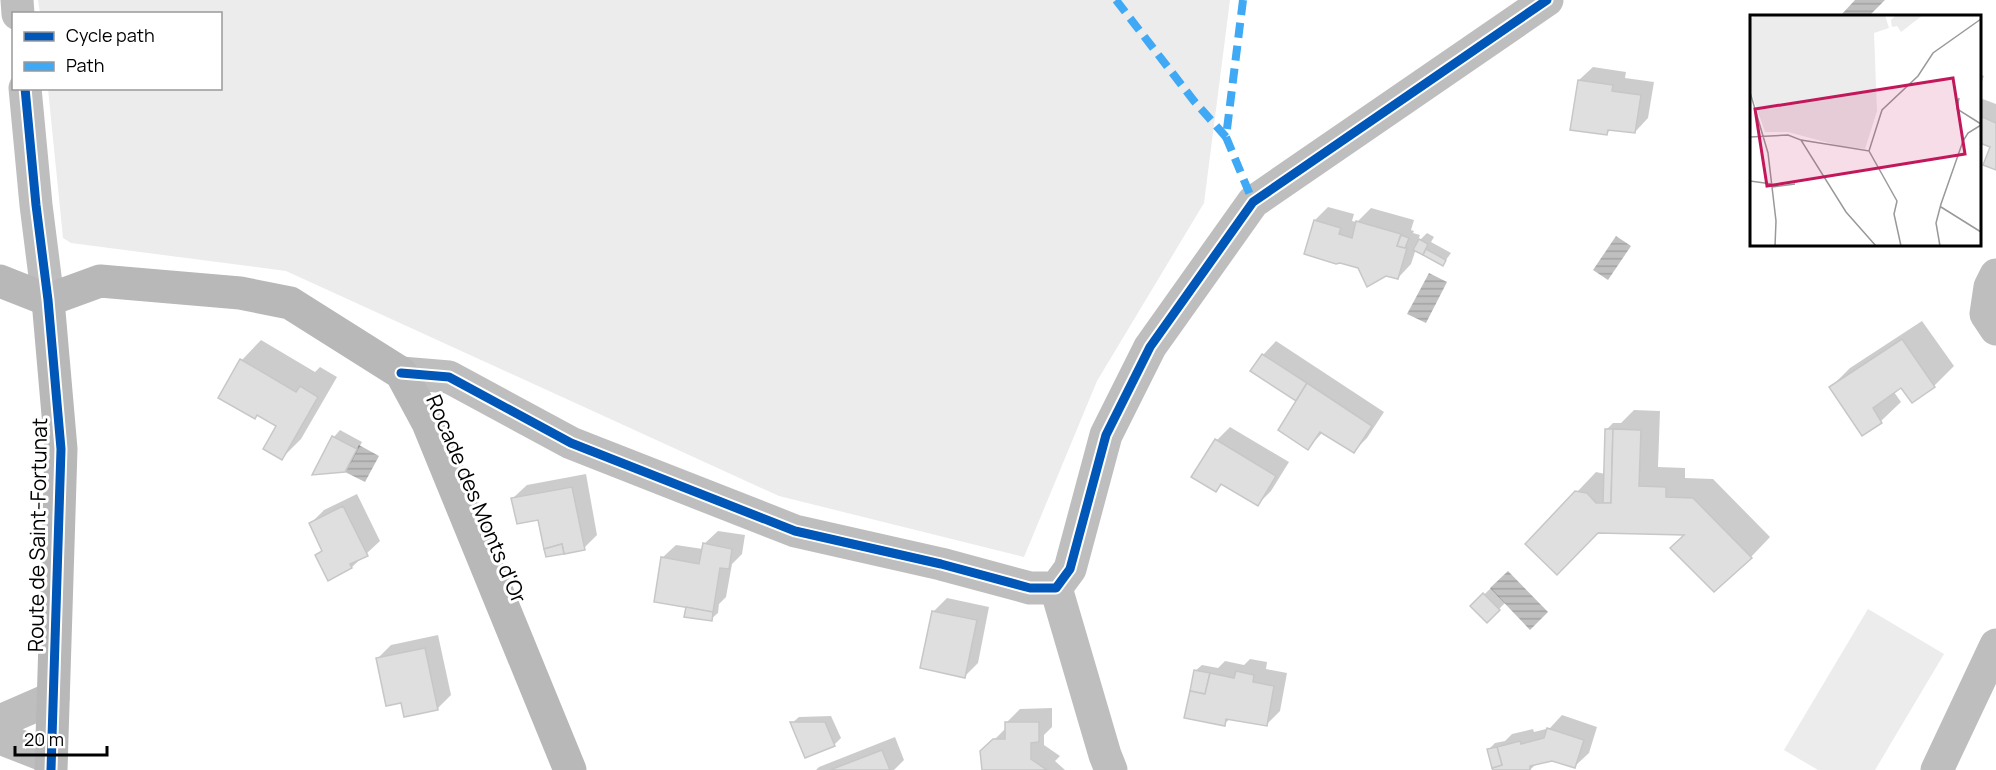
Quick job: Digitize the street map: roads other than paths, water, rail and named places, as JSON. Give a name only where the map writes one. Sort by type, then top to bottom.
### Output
[{"type":"street","points":[[1056,588],[1070,569],[1106,435],[1150,347],[1253,202],[1547,0]]},
{"type":"street","points":[[0,281],[48,300],[25,90]]},
{"type":"street","points":[[1996,275],[1990,287],[1986,314],[1996,329]]},
{"type":"street","name":"Rocade des Monts d'Or","points":[[48,300],[100,281],[240,293],[290,303],[401,373],[428,423],[570,770]]},
{"type":"street","name":"Route de Saint-Fortunat","points":[[48,300],[61,449],[51,764]]},
{"type":"street","points":[[401,373],[449,377],[571,443],[795,531],[941,564],[1030,588],[1056,588]]},
{"type":"street","points":[[1056,588],[1111,770]]},
{"type":"street","points":[[1936,770],[1996,645]]},
{"type":"street","points":[[0,721],[53,698]]},
{"type":"street","points":[[0,738],[51,764]]}]
